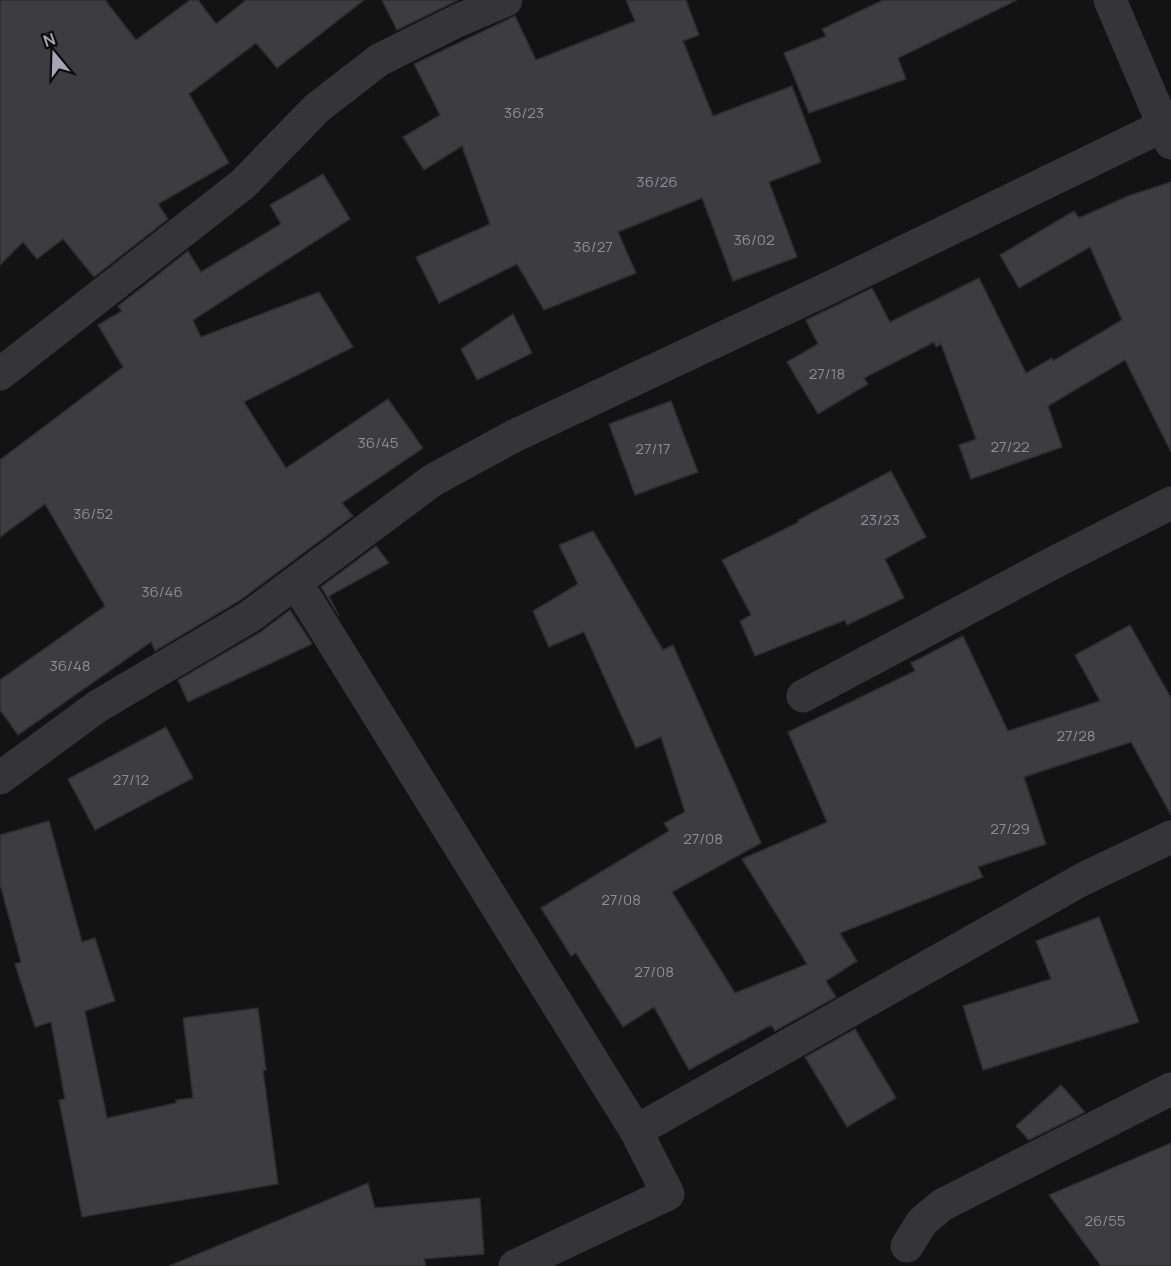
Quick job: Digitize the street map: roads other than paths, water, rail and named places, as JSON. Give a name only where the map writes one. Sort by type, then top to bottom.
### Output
[{"type":"street","points":[[0,374],[243,184],[317,108],[379,60],[457,21],[506,0]]},
{"type":"street","points":[[0,778],[98,706],[249,617],[433,480],[514,436],[1169,130],[1110,0]]},
{"type":"street","points":[[803,696],[1171,503]]},
{"type":"street","points":[[294,585],[314,610],[636,1131],[668,1194],[515,1266]]},
{"type":"street","points":[[636,1131],[1083,879],[1171,837]]},
{"type":"street","points":[[907,1246],[922,1222],[942,1205],[1171,1089]]}]
